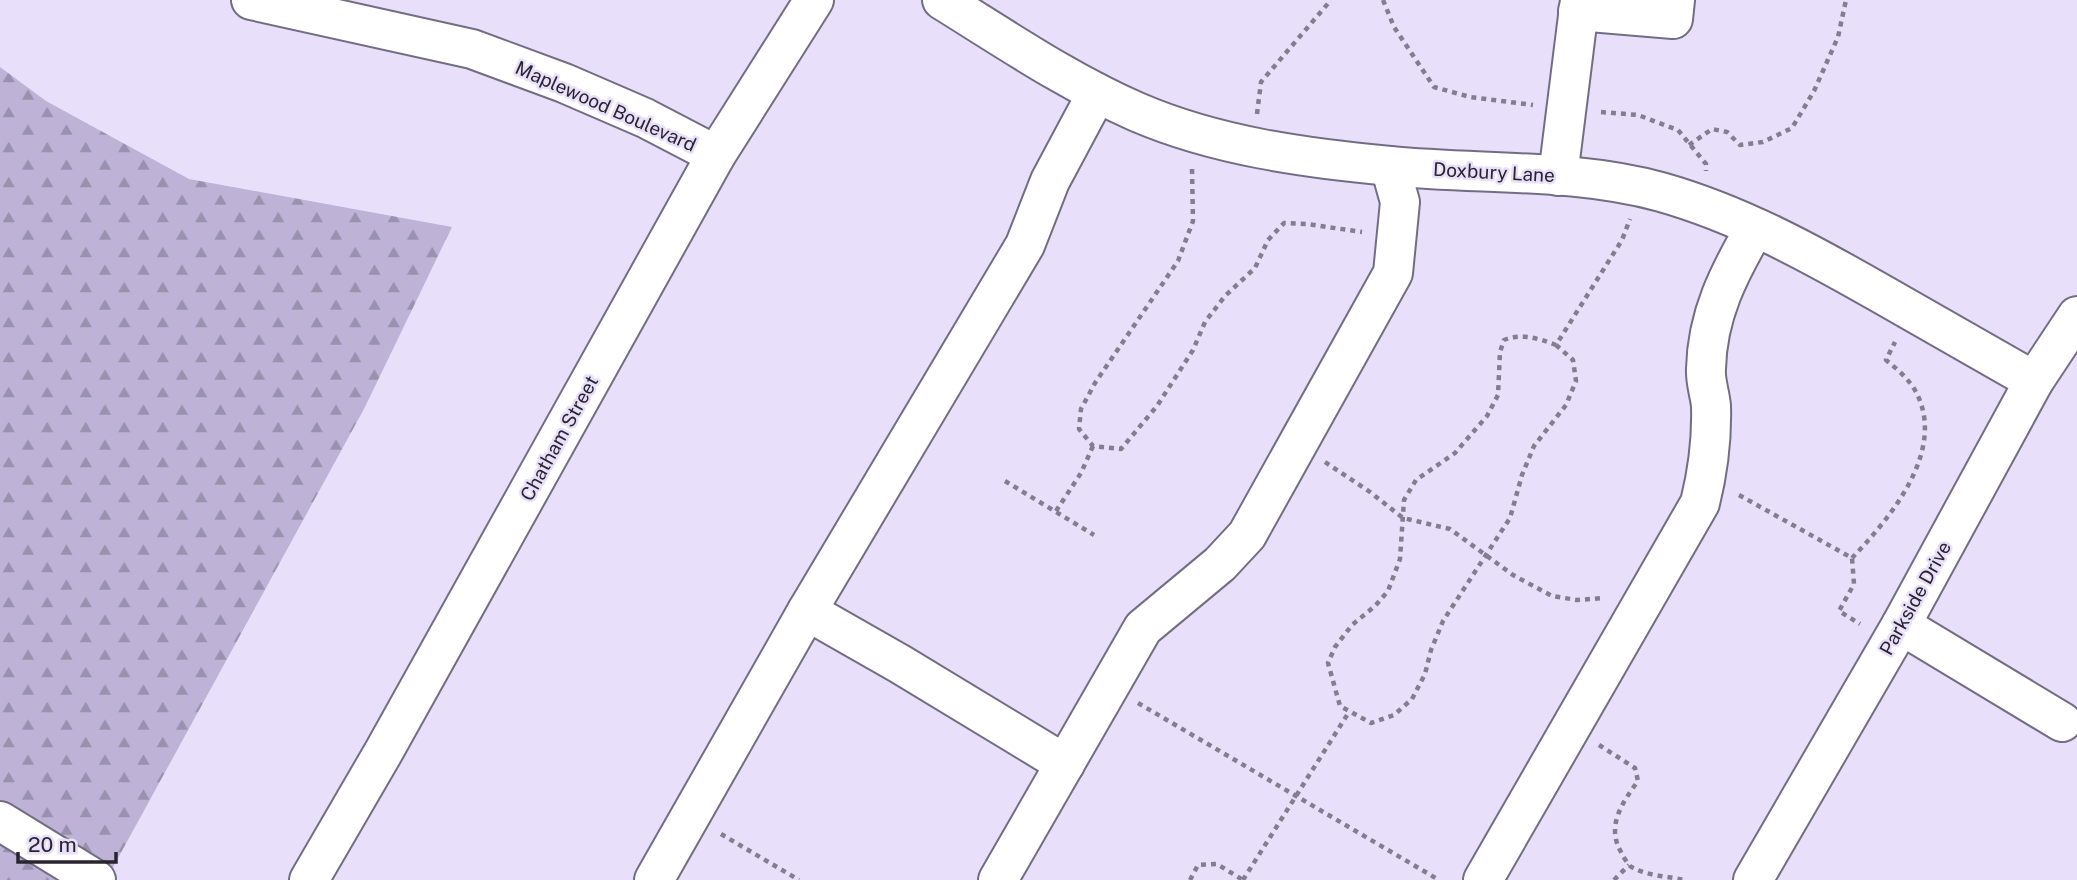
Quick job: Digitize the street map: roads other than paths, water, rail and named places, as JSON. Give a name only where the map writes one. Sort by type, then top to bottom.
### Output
[{"type":"street","name":"Maplewood Boulevard","points":[[251,0],[308,6],[472,49],[564,83],[645,118],[716,155]]},
{"type":"street","name":"Chatham Street","points":[[309,880],[384,751],[716,155],[814,0]]},
{"type":"street","name":"Doxbury Lane","points":[[942,0],[1097,93],[1138,112],[1222,140],[1295,154],[1390,166],[1598,179],[1638,187],[1717,210],[1806,250],[2035,381]]},
{"type":"street","points":[[1558,176],[1579,5],[1673,19],[1675,0]]},
{"type":"street","points":[[654,880],[807,611],[1025,245],[1050,181],[1097,93]]},
{"type":"street","points":[[998,880],[1143,628],[1220,564],[1247,535],[1393,273],[1400,202],[1390,166]]},
{"type":"street","points":[[1483,880],[1700,503],[1712,431],[1711,401],[1705,371],[1715,306],[1735,262],[1755,228]]},
{"type":"street","name":"Parkside Drive","points":[[1753,880],[1896,634],[2035,381],[2077,316]]},
{"type":"street","points":[[807,611],[1065,764]]},
{"type":"street","points":[[1896,634],[2062,722]]},
{"type":"street","points":[[0,821],[96,880]]}]
